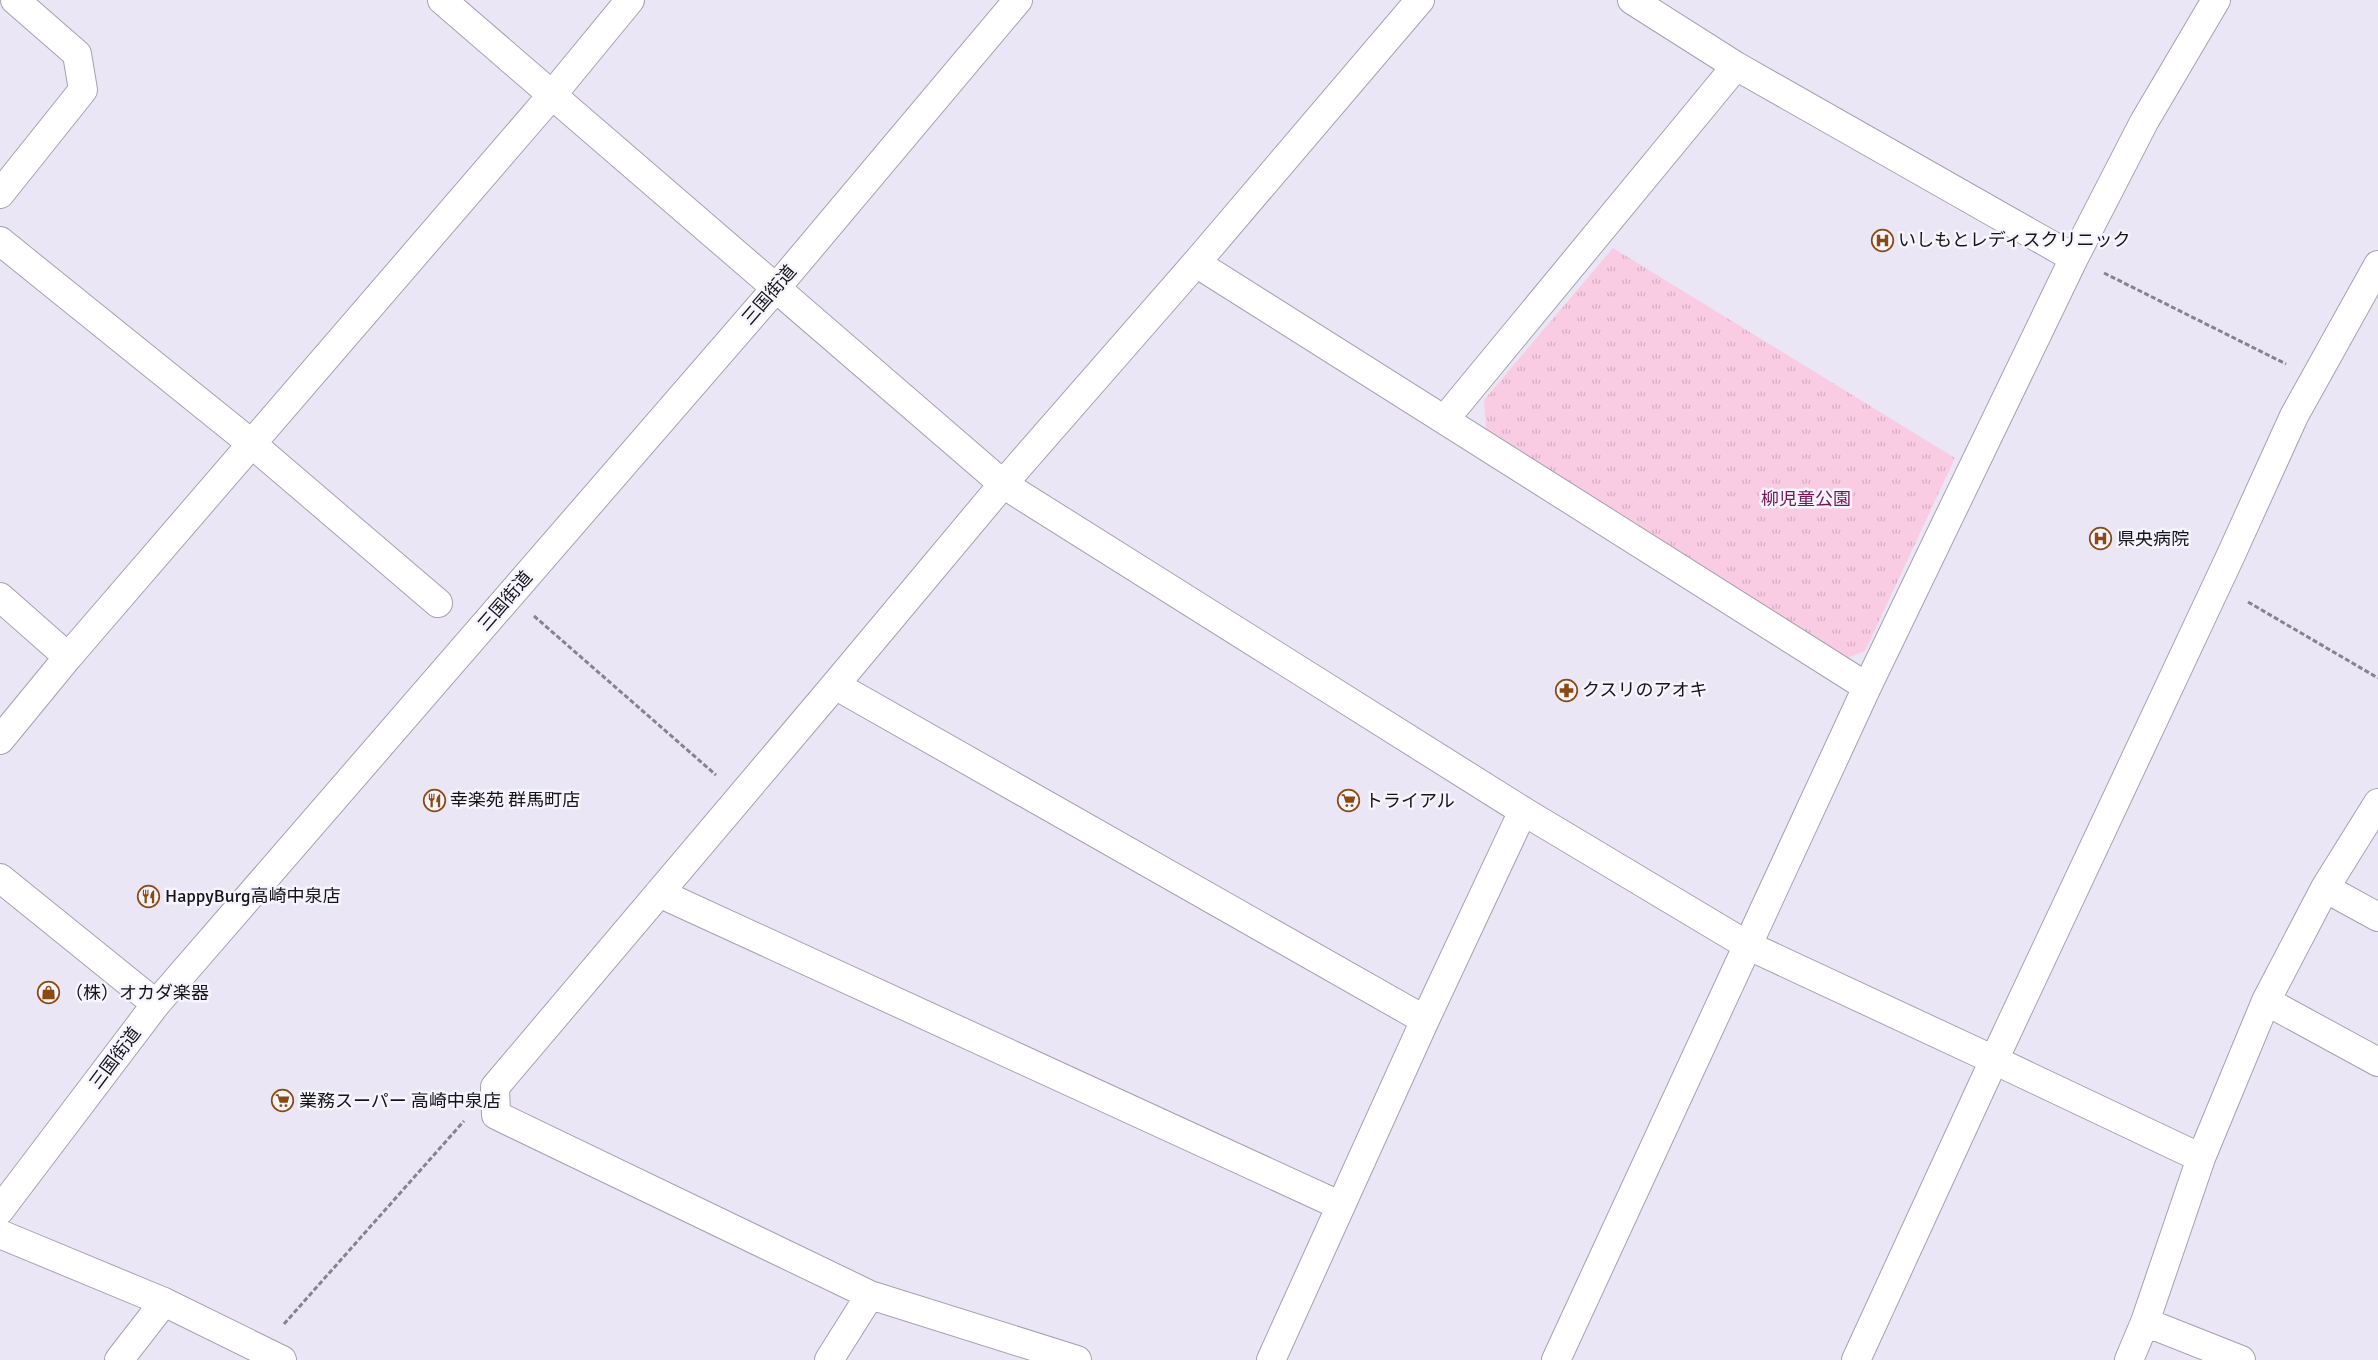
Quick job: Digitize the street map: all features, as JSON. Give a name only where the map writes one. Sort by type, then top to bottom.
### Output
[{"type":"street","points":[[0,194],[83,90],[77,54],[14,0]]},
{"type":"street","points":[[442,0],[1003,484],[1523,811],[1748,945],[2201,1158]]},
{"type":"street","points":[[0,740],[68,657],[552,95],[630,0]]},
{"type":"street","name":"三国街道","points":[[0,1210],[156,1004],[776,288],[1018,0]]},
{"type":"street","points":[[1077,1360],[870,1295],[496,1115],[494,1087],[660,893],[1003,484],[1196,263],[1420,0]]},
{"type":"street","points":[[1632,0],[1736,66],[2074,258]]},
{"type":"street","points":[[1556,1360],[1867,687],[2074,258],[2144,122],[2216,0]]},
{"type":"street","points":[[1445,419],[1736,66]]},
{"type":"street","points":[[0,241],[252,444],[438,603]]},
{"type":"street","points":[[1196,263],[1867,687]]},
{"type":"street","points":[[1856,1360],[2294,416],[2378,266]]},
{"type":"street","points":[[0,597],[68,657]]},
{"type":"street","points":[[835,685],[1426,1020]]},
{"type":"street","points":[[2129,1360],[2145,1322],[2201,1158],[2266,1001],[2326,888],[2378,803]]},
{"type":"street","points":[[1271,1360],[1523,811]]},
{"type":"street","points":[[0,878],[156,1004]]},
{"type":"street","points":[[2326,888],[2378,917]]},
{"type":"street","points":[[660,893],[1341,1206]]},
{"type":"street","points":[[2266,1001],[2378,1062]]},
{"type":"street","points":[[0,1234],[164,1302],[271,1355]]},
{"type":"street","points":[[829,1360],[870,1295]]},
{"type":"street","points":[[119,1360],[164,1302]]},
{"type":"street","points":[[2145,1322],[2242,1360]]},
{"type":"path","points":[[2074,258],[2315,378]]},
{"type":"path","points":[[510,595],[741,797]]},
{"type":"path","points":[[2248,602],[2378,678]]},
{"type":"path","points":[[271,1355],[494,1087]]},
{"type":"green space","name":"柳児童公園","points":[[1613,248],[1955,458],[1865,651],[1845,659],[1486,429],[1484,400]]},
{"type":"place","name":"いしもとレディスクリニック","points":[[1882,240]]},
{"type":"place","name":"県央病院","points":[[2101,539]]},
{"type":"place","name":"クスリのアオキ","points":[[1566,690]]},
{"type":"place","name":"幸楽苑 群馬町店","points":[[434,800]]},
{"type":"place","name":"トライアル","points":[[1349,801]]},
{"type":"place","name":"HappyBurg高崎中泉店","points":[[149,896]]},
{"type":"place","name":"（株）オカダ楽器","points":[[49,993]]},
{"type":"place","name":"業務スーパー 高崎中泉店","points":[[283,1101]]}]
